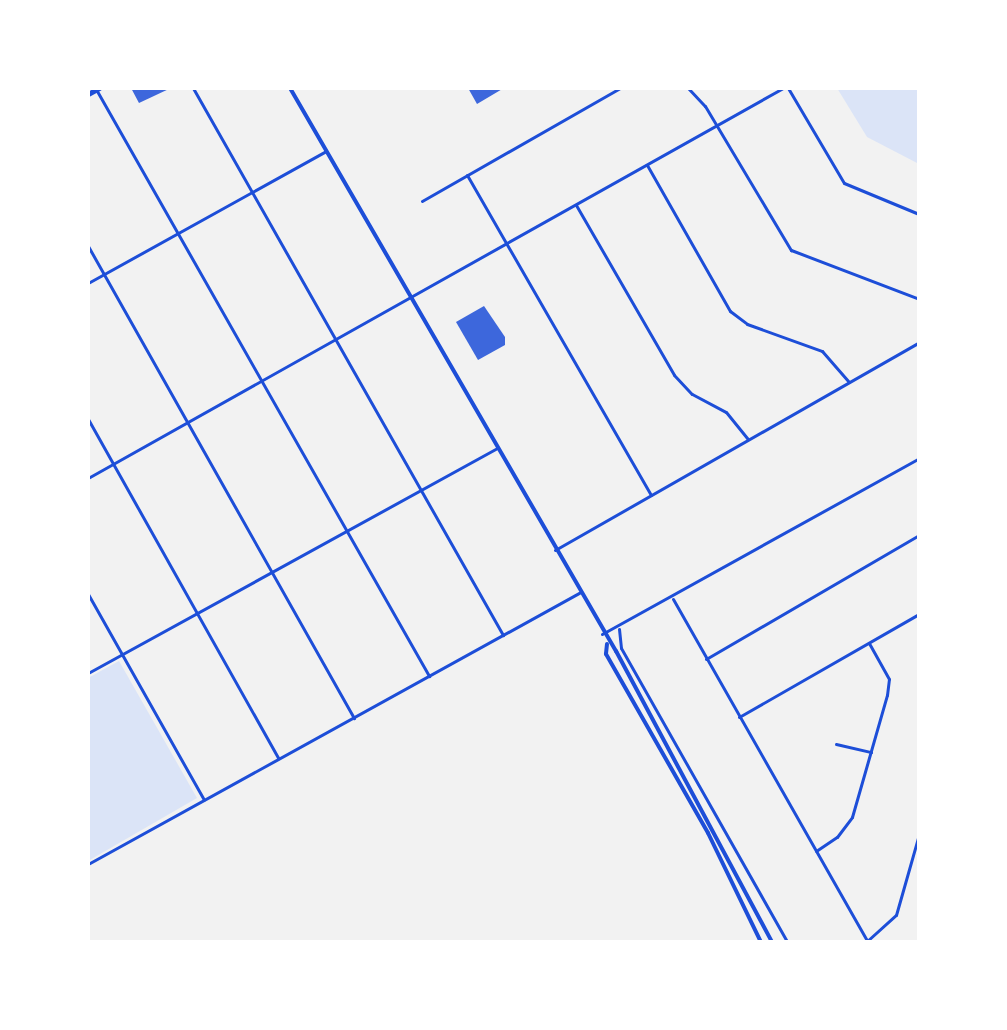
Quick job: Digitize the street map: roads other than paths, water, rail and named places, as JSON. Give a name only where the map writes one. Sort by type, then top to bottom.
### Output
[{"type":"main road","points":[[290,88],[730,856],[772,942]]},
{"type":"main road","points":[[88,94],[97,89]]},
{"type":"main road","points":[[607,644],[606,654],[708,833],[761,942]]},
{"type":"street","points":[[193,88],[503,635]]},
{"type":"street","points":[[422,201],[620,88]]},
{"type":"street","points":[[688,88],[717,125],[791,250],[919,299]]},
{"type":"street","points":[[88,478],[783,88]]},
{"type":"street","points":[[788,88],[844,183],[919,214]]},
{"type":"street","points":[[97,89],[429,676]]},
{"type":"street","points":[[88,283],[326,151]]},
{"type":"street","points":[[647,165],[730,311],[747,324],[822,351],[849,382]]},
{"type":"street","points":[[467,175],[651,495]]},
{"type":"street","points":[[576,205],[674,375],[692,394],[726,412],[748,439]]},
{"type":"street","points":[[88,246],[354,718]]},
{"type":"street","points":[[555,550],[919,342]]},
{"type":"street","points":[[88,419],[278,759]]},
{"type":"street","points":[[88,673],[497,448]]},
{"type":"street","points":[[602,634],[619,629],[919,458]]},
{"type":"street","points":[[706,659],[919,535]]},
{"type":"street","points":[[88,864],[579,593]]},
{"type":"street","points":[[88,594],[204,800]]},
{"type":"street","points":[[673,599],[866,942],[896,915],[919,834]]},
{"type":"street","points":[[739,717],[919,614]]},
{"type":"street","points":[[607,644],[619,629]]},
{"type":"street","points":[[619,629],[621,648],[787,942]]},
{"type":"street","points":[[816,851],[849,824],[889,683],[869,643]]},
{"type":"street","points":[[836,744],[871,752]]}]
